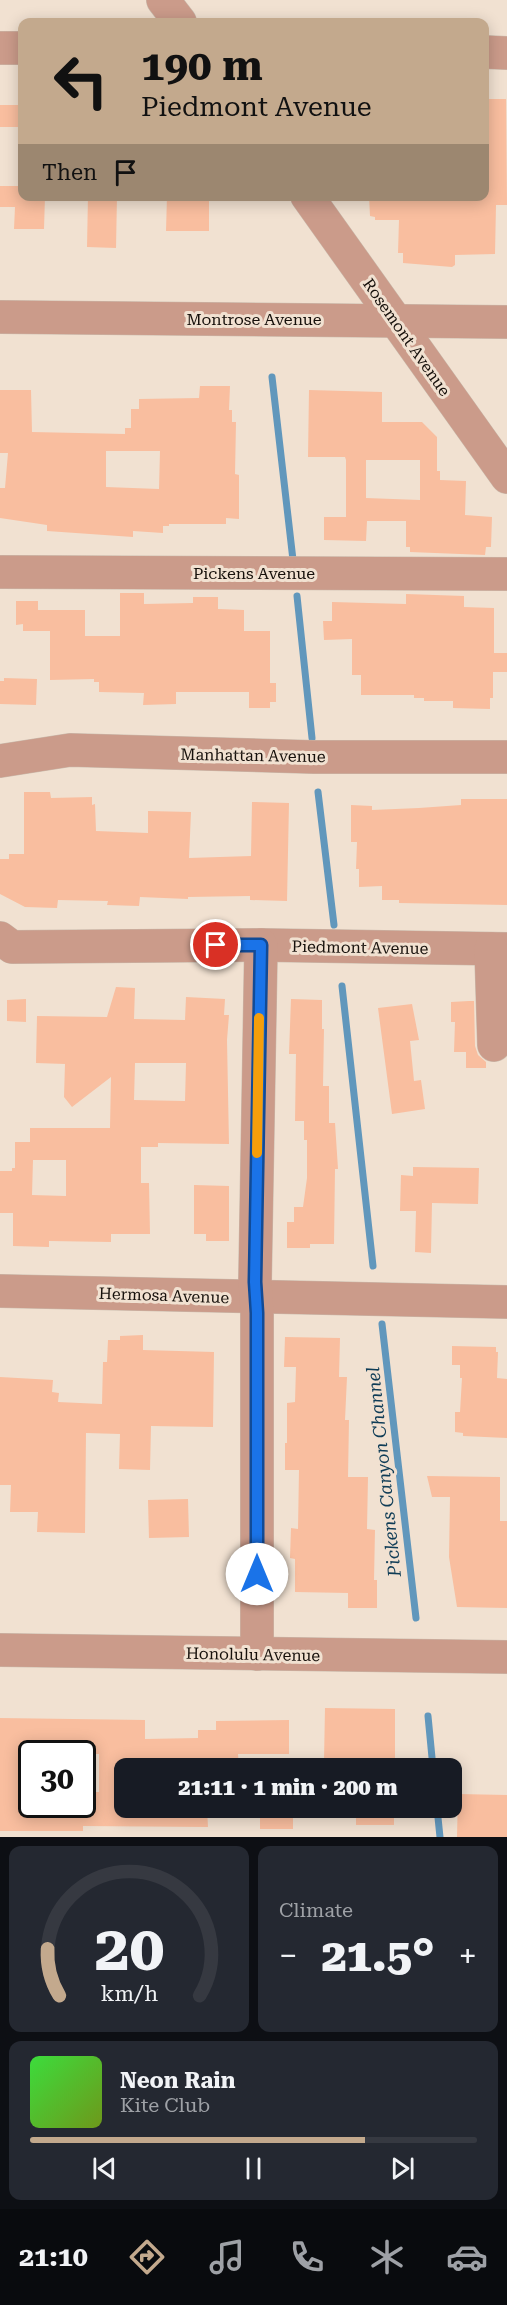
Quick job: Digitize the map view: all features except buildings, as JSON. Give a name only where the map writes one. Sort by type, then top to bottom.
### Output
[{"type":"street","points":[[164,0],[177,18]]},
{"type":"street","points":[[0,48],[18,48]]},
{"type":"street","points":[[489,52],[507,53]]},
{"type":"street","name":"Rosemont Avenue","points":[[311,201],[507,477]]},
{"type":"street","name":"Montrose Avenue","points":[[0,316],[507,322]]},
{"type":"street","name":"Pickens Avenue","points":[[0,572],[507,574]]},
{"type":"street","name":"Manhattan Avenue","points":[[0,761],[70,750],[314,757],[507,757]]},
{"type":"street","name":"Piedmont Avenue","points":[[0,938],[12,947],[261,945],[499,949]]},
{"type":"street","points":[[258,1654],[257,1298],[255,1282],[261,945]]},
{"type":"street","points":[[494,1045],[499,949]]},
{"type":"street","name":"Hermosa Avenue","points":[[0,1291],[507,1302]]},
{"type":"street","name":"Honolulu Avenue","points":[[0,1650],[507,1657]]},
{"type":"waterway","name":"Pickens Canyon Channel","points":[[272,377],[293,560]]},
{"type":"waterway","name":"Pickens Canyon Channel","points":[[297,596],[312,738]]},
{"type":"waterway","name":"Pickens Canyon Channel","points":[[318,792],[334,925]]},
{"type":"waterway","name":"Pickens Canyon Channel","points":[[342,986],[373,1266]]},
{"type":"waterway","name":"Pickens Canyon Channel","points":[[382,1324],[416,1618]]},
{"type":"waterway","name":"Pickens Canyon Channel","points":[[428,1716],[432,1758]]},
{"type":"waterway","name":"Pickens Canyon Channel","points":[[438,1818],[440,1837]]},
{"type":"slow traffic","points":[[257,1153],[259,1018]]},
{"type":"route","points":[[216,945],[261,945],[255,1282],[257,1298],[257,1574]]}]
